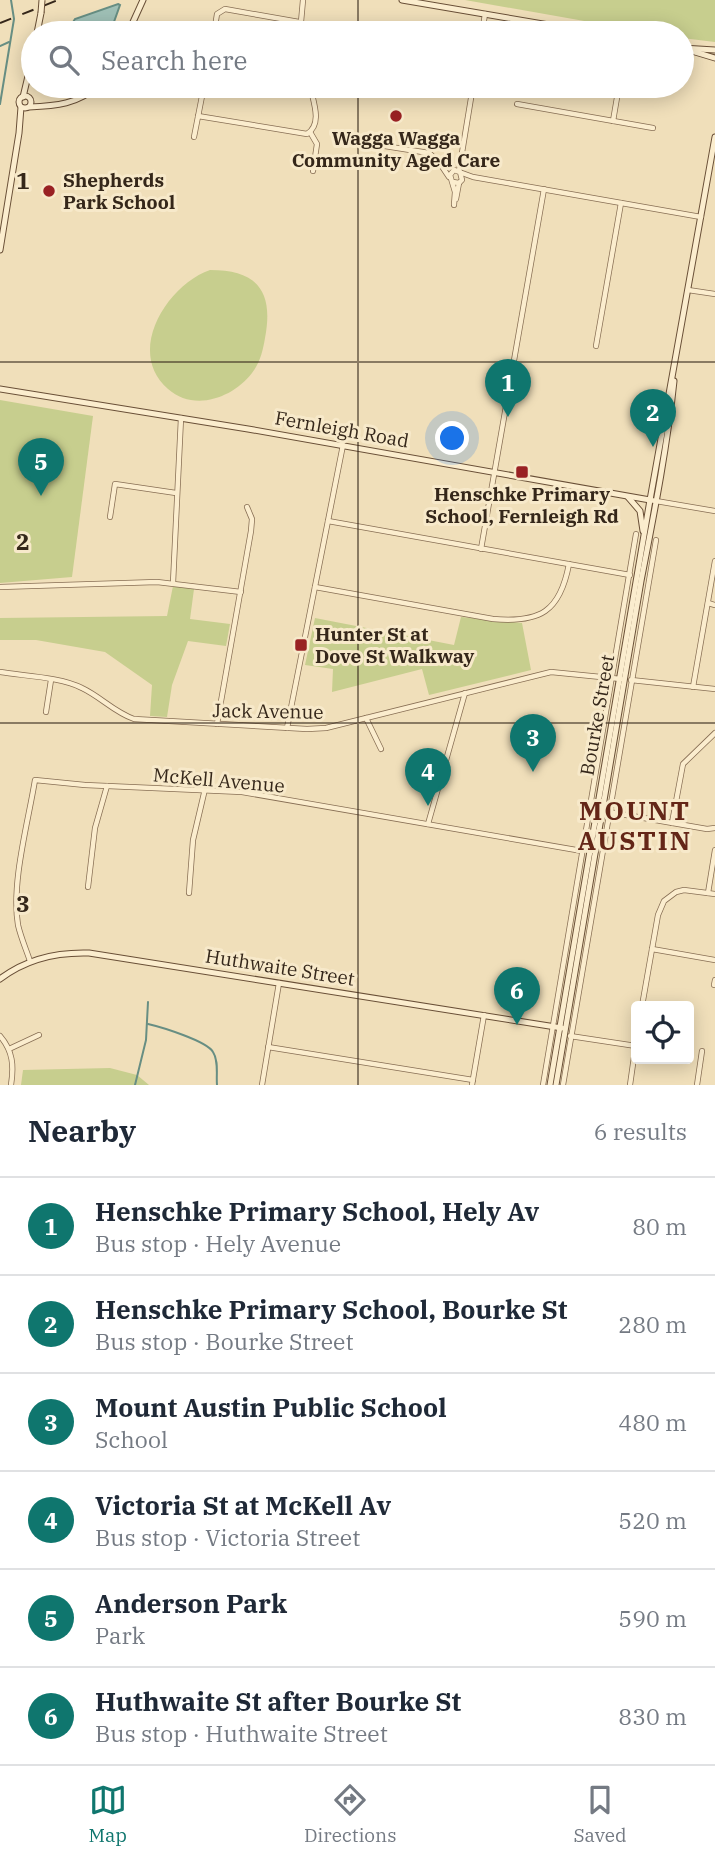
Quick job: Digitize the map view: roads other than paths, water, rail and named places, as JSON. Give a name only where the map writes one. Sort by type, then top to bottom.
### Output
[{"type":"street","points":[[39,21],[42,0]]},
{"type":"street","points":[[133,21],[143,0]]},
{"type":"street","points":[[299,21],[303,0]]},
{"type":"street","points":[[402,0],[526,21]]},
{"type":"street","points":[[216,21],[217,14],[225,9],[293,21]]},
{"type":"street","points":[[484,21],[485,14]]},
{"type":"street","points":[[694,49],[715,50]]},
{"type":"street","points":[[694,52],[715,58]]},
{"type":"street","points":[[0,250],[19,133],[28,98]]},
{"type":"street","points":[[27,103],[52,106],[74,102],[80,98]]},
{"type":"street","points":[[194,137],[202,98]]},
{"type":"street","points":[[310,132],[316,122],[312,98]]},
{"type":"street","points":[[456,176],[471,98]]},
{"type":"street","points":[[613,121],[617,98]]},
{"type":"street","points":[[517,104],[653,128]]},
{"type":"street","points":[[198,116],[295,133],[310,132]]},
{"type":"street","points":[[310,132],[317,144],[313,172]]},
{"type":"street","name":"Bourke Street","points":[[543,1085],[559,1027],[599,811],[640,555],[715,137]]},
{"type":"street","points":[[372,144],[429,153],[456,176],[701,216]]},
{"type":"street","points":[[481,549],[544,189]]},
{"type":"street","points":[[596,346],[621,203]]},
{"type":"street","points":[[688,289],[715,294]]},
{"type":"street","name":"Bourke Street","points":[[644,582],[669,434],[678,350]]},
{"type":"street","name":"Fernleigh Road","points":[[1,389],[342,445],[715,512]]},
{"type":"street","points":[[173,583],[180,418]]},
{"type":"street","points":[[287,728],[342,445]]},
{"type":"street","points":[[110,517],[115,484],[176,493]]},
{"type":"street","points":[[624,495],[635,503],[641,517],[640,555]]},
{"type":"street","points":[[217,724],[252,525],[247,506]]},
{"type":"street","points":[[328,521],[630,575]]},
{"type":"street","name":"Bourke Street","points":[[563,1085],[610,812],[630,575],[636,534]]},
{"type":"street","name":"Bourke Street","points":[[551,1085],[583,851],[621,679],[656,540]]},
{"type":"street","points":[[693,687],[715,561]]},
{"type":"street","points":[[315,587],[493,619],[521,620],[543,612],[558,600],[565,585],[569,564]]},
{"type":"street","points":[[0,587],[135,582],[173,583],[241,592]]},
{"type":"street","points":[[708,603],[715,605]]},
{"type":"street","name":"Jack Avenue","points":[[0,672],[82,688],[113,710],[134,719],[317,729],[551,672],[715,689]]},
{"type":"street","points":[[46,712],[51,680]]},
{"type":"street","points":[[428,824],[465,693]]},
{"type":"street","points":[[366,718],[380,749]]},
{"type":"street","points":[[672,823],[683,764],[715,733]]},
{"type":"street","name":"McKell Avenue","points":[[30,961],[22,941],[16,906],[34,780],[251,793],[583,851]]},
{"type":"street","points":[[88,887],[95,828],[107,786]]},
{"type":"street","points":[[189,893],[193,840],[205,789]]},
{"type":"street","points":[[599,811],[706,829],[715,828]]},
{"type":"street","points":[[708,893],[715,850]]},
{"type":"street","points":[[643,1001],[658,915],[664,901],[676,892],[684,890],[715,894]]},
{"type":"street","points":[[652,949],[715,960]]},
{"type":"street","name":"Huthwaite Street","points":[[0,979],[30,961],[53,955],[89,953],[559,1027]]},
{"type":"street","points":[[262,1085],[279,983]]},
{"type":"street","points":[[268,1047],[473,1083],[484,1015]]},
{"type":"street","name":"Bourke Street","points":[[556,1085],[559,1027]]},
{"type":"street","points":[[9,1049],[39,1035]]},
{"type":"street","points":[[0,1036],[9,1049],[13,1065],[11,1085]]},
{"type":"street","points":[[570,1036],[631,1044]]},
{"type":"street","points":[[697,1085],[702,1051]]},
{"type":"street","points":[[629,1085],[633,1064]]},
{"type":"water","points":[[120,5],[114,21],[74,21]]},
{"type":"waterway","points":[[0,104],[14,19],[11,0]]},
{"type":"waterway","points":[[0,46],[9,42]]},
{"type":"waterway","points":[[135,1085],[146,1040],[148,1002]]},
{"type":"waterway","points":[[148,1024],[183,1035],[209,1048],[216,1060],[217,1085]]},
{"type":"railway","points":[[0,23],[58,0]]},
{"type":"place","name":"Wagga Wagga Community Aged Care","points":[[396,116]]},
{"type":"place","name":"Shepherds Park School","points":[[49,191]]},
{"type":"place","name":"Henschke Primary School, Hely Av","points":[[508,417]]},
{"type":"place","name":"Henschke Primary School, Bourke St","points":[[653,447]]},
{"type":"place","name":"Henschke Primary School, Fernleigh Rd","points":[[522,472]]},
{"type":"place","name":"Anderson Park","points":[[41,496]]},
{"type":"place","name":"Hunter St at Dove St Walkway","points":[[301,645]]},
{"type":"place","name":"Mount Austin Public School","points":[[533,772]]},
{"type":"place","name":"Victoria St at McKell Av","points":[[428,806]]},
{"type":"place","name":"Huthwaite St after Bourke St","points":[[517,1025]]},
{"type":"district","name":"MOUNT AUSTIN","points":[[635,825]]}]
